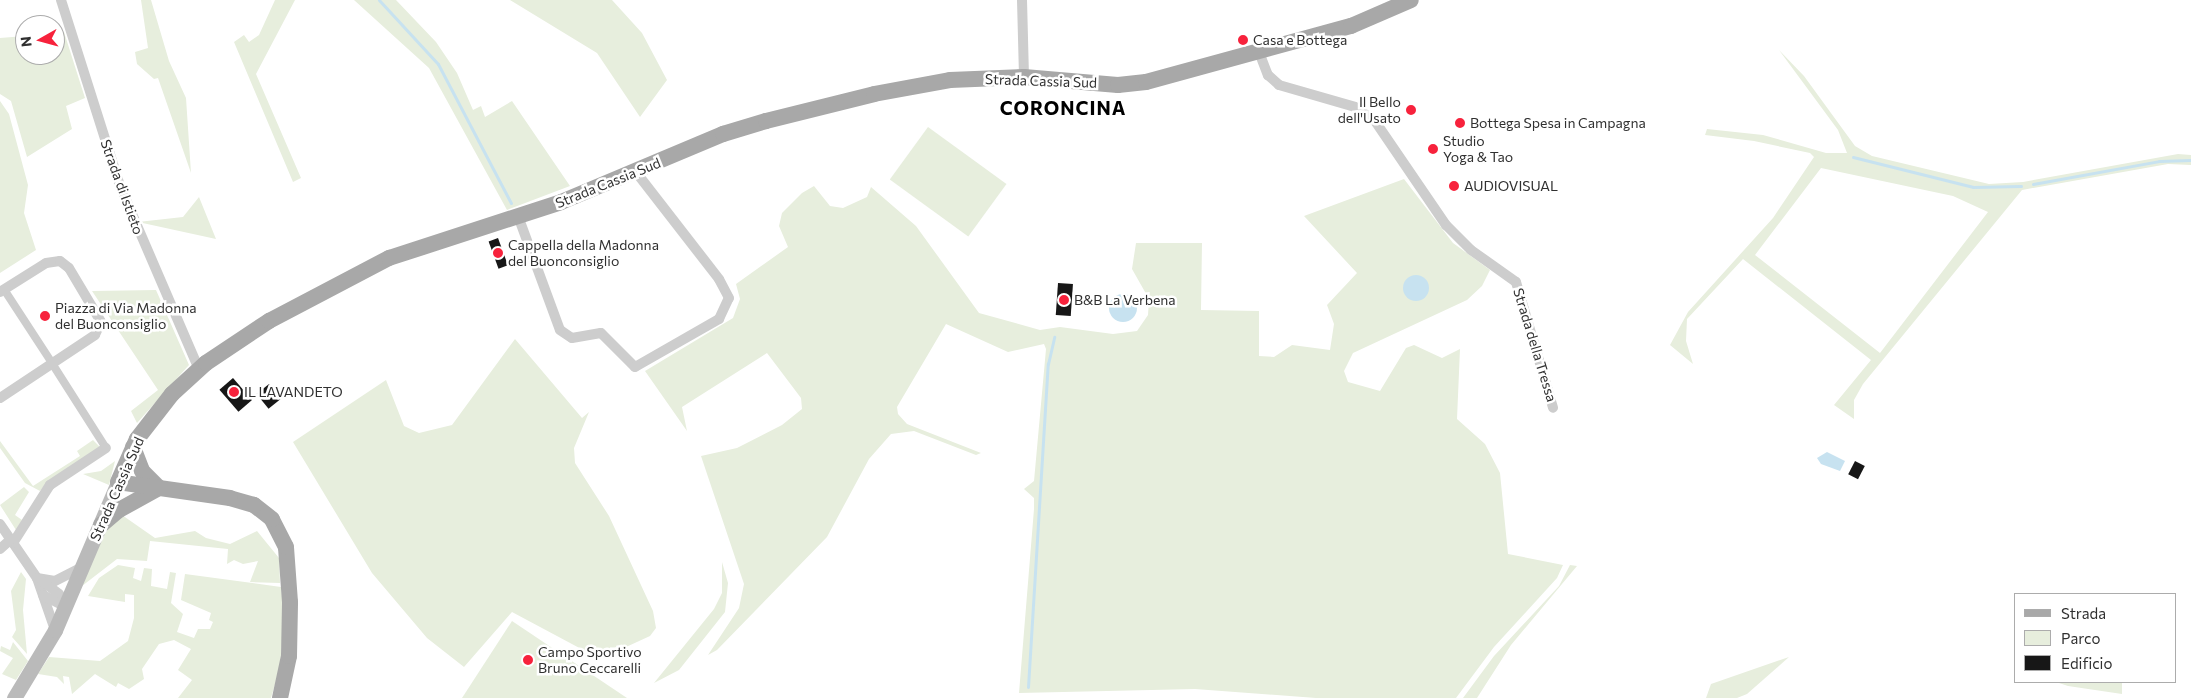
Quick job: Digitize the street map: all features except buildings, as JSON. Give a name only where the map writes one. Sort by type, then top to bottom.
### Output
[{"type":"main road","name":"Strada Cassia Sud","points":[[14,698],[55,630],[66,607],[133,447],[161,406],[199,369],[268,321],[368,268],[518,216],[636,172],[731,131],[843,101],[950,80],[1024,78],[1133,84],[1259,52],[1359,23],[1411,0]]},
{"type":"main road","points":[[133,447],[142,471],[159,488]]},
{"type":"main road","points":[[118,482],[244,502],[263,511],[276,525],[287,553],[291,620],[290,656],[280,698]]},
{"type":"main road","points":[[101,525],[119,510],[159,488]]},
{"type":"street","name":"Strada di Istieto","points":[[61,0],[120,186],[199,369]]},
{"type":"street","points":[[1022,0],[1024,78]]},
{"type":"street","name":"Strada della Tressa","points":[[1259,52],[1268,75],[1279,85],[1355,107],[1376,120],[1446,225],[1471,250],[1516,282],[1554,408]]},
{"type":"street","points":[[518,216],[549,307],[562,333],[572,338],[601,333],[634,367],[719,319],[729,298],[719,279],[636,172]]},
{"type":"street","points":[[0,398],[95,335],[101,322],[86,292],[60,261],[46,263],[3,293],[50,360]]},
{"type":"street","points":[[0,548],[12,541],[50,484],[106,448],[55,368]]},
{"type":"street","points":[[0,524],[37,578],[55,630]]},
{"type":"street","points":[[37,578],[61,579],[84,565]]},
{"type":"street","points":[[37,578],[59,594],[66,607]]},
{"type":"street","points":[[43,595],[66,607]]},
{"type":"green space","points":[[141,0],[151,0],[169,61],[186,98],[191,173],[158,78],[154,79],[137,64],[135,52],[148,48]]},
{"type":"green space","points":[[275,0],[295,0],[256,74],[301,178],[293,182],[234,42],[244,35],[249,42],[259,35]]},
{"type":"green space","points":[[354,0],[396,0],[436,42],[457,73],[473,110],[481,106],[485,117],[512,101],[570,186],[507,210],[429,68]]},
{"type":"green space","points":[[510,0],[612,0],[642,33],[667,80],[640,117],[597,53]]},
{"type":"green space","points":[[65,35],[85,98],[66,106],[72,129],[27,157],[11,101],[0,94],[0,38],[15,37],[15,65],[65,65]]},
{"type":"green space","points":[[1779,50],[1804,76],[1855,146],[1872,156],[1989,184],[2023,182],[2178,154],[2191,155],[2191,165],[2168,164],[2022,190],[1863,384],[1854,400],[1854,419],[1834,405],[1871,360],[1743,259],[1687,319],[1686,341],[1693,364],[1670,345],[1688,312],[1773,218],[1814,157],[1810,153],[1754,141],[1705,135],[1707,129],[1763,135],[1826,153],[1847,153],[1838,130]],"holes":[[[1821,168],[1953,196],[1988,212],[1880,353],[1755,255]]]},
{"type":"green space","points":[[0,101],[9,114],[28,185],[24,213],[36,250],[0,273]]},
{"type":"green space","points":[[928,127],[1006,184],[968,237],[890,180]]},
{"type":"green space","points":[[1404,179],[1453,243],[1490,270],[1482,286],[1467,300],[1353,353],[1344,371],[1348,382],[1380,391],[1406,348],[1414,345],[1442,358],[1460,349],[1457,419],[1485,444],[1500,473],[1508,554],[1563,565],[1557,578],[1494,647],[1456,698],[1316,698],[1195,689],[1019,693],[1034,509],[1034,498],[1024,489],[1034,481],[1046,349],[1044,344],[1008,352],[946,324],[897,407],[898,414],[907,424],[981,453],[976,455],[914,431],[891,434],[869,459],[827,537],[717,650],[708,655],[739,608],[744,584],[701,456],[737,448],[782,425],[802,409],[801,398],[767,353],[682,407],[687,431],[645,371],[733,318],[740,299],[736,284],[788,247],[779,226],[782,213],[802,193],[814,186],[830,206],[843,208],[867,197],[871,187],[916,226],[979,313],[1040,330],[1060,327],[1113,334],[1137,331],[1148,315],[1149,299],[1132,269],[1136,243],[1202,243],[1201,310],[1259,311],[1259,356],[1274,357],[1292,345],[1330,350],[1334,324],[1327,305],[1357,273],[1304,216]]},
{"type":"green space","points":[[199,197],[216,239],[138,222],[183,217]]},
{"type":"green space","points":[[156,290],[189,365],[137,423],[131,411],[158,390],[92,291]]},
{"type":"green space","points":[[515,339],[582,418],[589,412],[574,448],[575,463],[609,516],[653,611],[656,628],[650,636],[600,659],[512,612],[464,667],[427,638],[372,573],[293,442],[386,380],[404,426],[419,433],[452,425]]},
{"type":"green space","points":[[93,440],[100,447],[48,481],[40,491],[25,483],[0,448],[0,441],[33,486],[80,456],[77,451]]},
{"type":"green space","points":[[115,461],[109,485],[83,474],[101,471]]},
{"type":"green space","points":[[24,487],[29,492],[15,515],[22,520],[16,530],[0,505]]},
{"type":"green space","points":[[122,515],[155,538],[195,531],[206,538],[230,544],[257,531],[279,558],[280,583],[250,582],[258,561],[243,564],[234,560],[227,564],[228,549],[150,541],[147,561],[117,559],[82,586],[105,530]]},
{"type":"green space","points":[[722,562],[728,583],[725,612],[679,670],[654,683],[714,609],[722,593]]},
{"type":"green space","points":[[118,565],[135,568],[133,578],[141,581],[144,568],[152,569],[151,586],[167,589],[170,572],[176,573],[171,603],[183,614],[177,632],[194,638],[198,629],[210,629],[213,622],[209,620],[211,613],[181,600],[185,574],[281,587],[284,615],[280,667],[271,698],[178,698],[192,680],[178,670],[191,649],[174,640],[159,644],[142,669],[144,679],[129,689],[118,683],[116,687],[95,674],[72,694],[69,677],[63,676],[64,684],[57,677],[38,674],[49,657],[100,661],[128,641],[134,618],[134,595],[125,594],[125,602],[88,596],[99,578]]},
{"type":"green space","points":[[1570,565],[1577,566],[1511,645],[1477,698],[1463,698],[1494,656],[1559,586]]},
{"type":"green space","points":[[21,572],[26,579],[23,610],[27,654],[12,637],[16,630],[11,591]]},
{"type":"green space","name":"Campo Sportivo Bruno Ceccarelli","points":[[512,621],[627,698],[462,698]]},
{"type":"green space","points":[[13,642],[28,661],[16,680],[2,674],[13,658],[0,651],[1,646],[10,650]]},
{"type":"green space","points":[[1789,657],[1747,694],[1737,698],[1706,698],[1711,684]]},
{"type":"green space","points":[[2059,683],[2122,683],[2122,694]]},
{"type":"water","points":[[1416,275],[1425,279],[1429,288],[1425,297],[1416,301],[1407,297],[1403,288],[1407,279]]},
{"type":"water","points":[[1123,294],[1133,298],[1137,308],[1133,318],[1123,322],[1113,318],[1109,308],[1113,298]]},
{"type":"water","points":[[1827,452],[1845,461],[1840,471],[1821,464],[1817,458]]},
{"type":"waterway","points":[[379,0],[438,64],[511,203]]},
{"type":"waterway","points":[[1853,157],[1973,187],[2021,186]]},
{"type":"waterway","points":[[2033,184],[2159,161],[2191,160]]},
{"type":"waterway","points":[[1028,687],[1048,364],[1054,337]]},
{"type":"place","name":"Casa e Bottega","points":[[1243,40]]},
{"type":"place","name":"Il Bello dell'Usato","points":[[1411,110]]},
{"type":"place","name":"Bottega Spesa in Campagna","points":[[1460,123]]},
{"type":"place","name":"Studio Yoga & Tao","points":[[1433,149]]},
{"type":"place","name":"AUDIOVISUAL","points":[[1454,186]]},
{"type":"place","name":"Cappella della Madonna del Buonconsiglio","points":[[498,253]]},
{"type":"place","name":"B&B La Verbena","points":[[1064,300]]},
{"type":"place","name":"Piazza di Via Madonna del Buonconsiglio","points":[[45,316]]},
{"type":"place","name":"IL LAVANDETO","points":[[234,392]]},
{"type":"place","name":"Campo Sportivo Bruno Ceccarelli","points":[[528,660]]},
{"type":"district","name":"CORONCINA","points":[[1063,108]]}]
